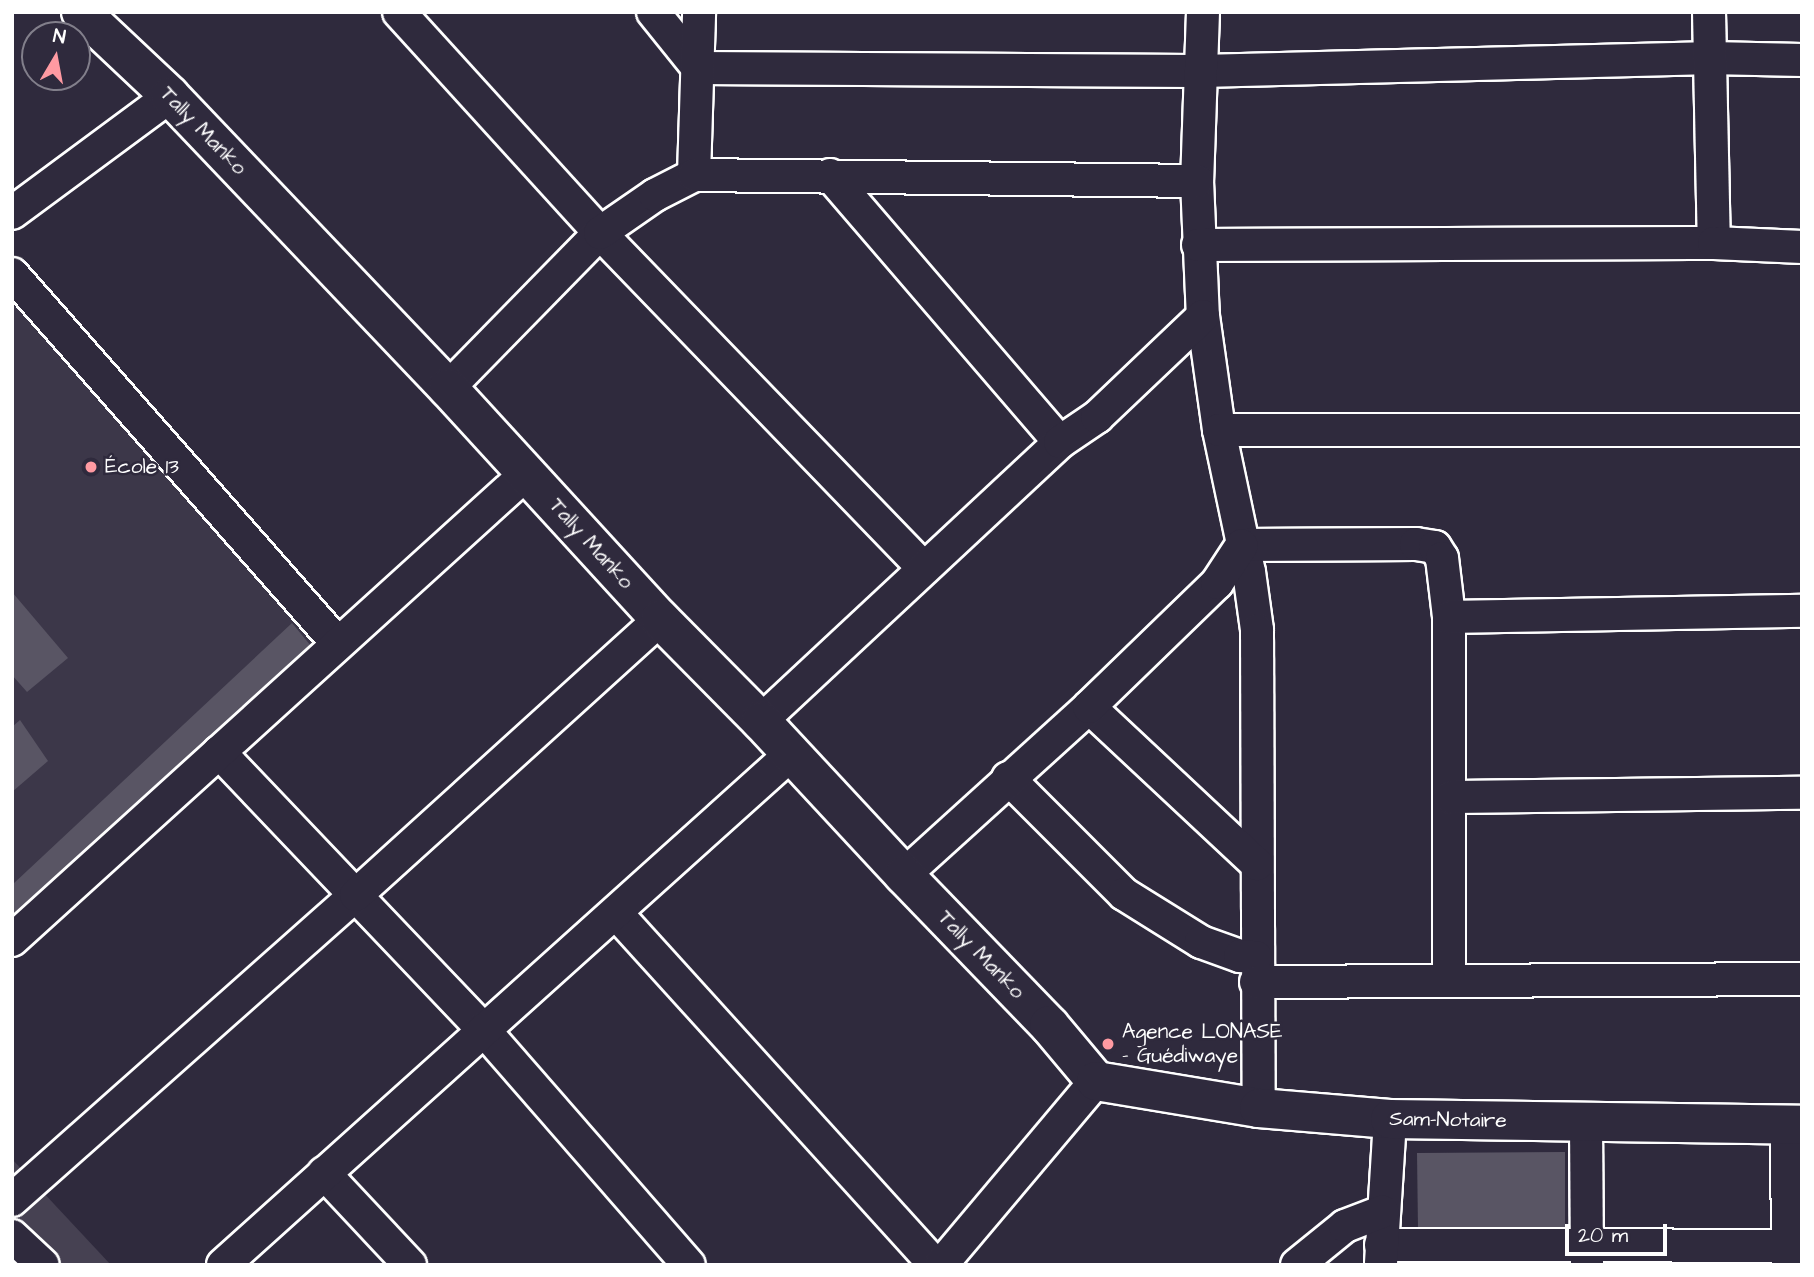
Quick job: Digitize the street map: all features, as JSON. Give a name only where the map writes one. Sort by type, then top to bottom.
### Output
[{"type":"street","name":"Tally Manko","points":[[81,12],[170,96],[448,388],[660,619],[1049,1025],[1096,1081]]},
{"type":"street","points":[[398,12],[600,233],[924,568]]},
{"type":"street","points":[[653,12],[698,68]]},
{"type":"street","points":[[694,175],[699,12]]},
{"type":"street","points":[[1203,12],[1197,181],[1203,316],[1219,430],[1257,630],[1256,970],[1259,1108]]},
{"type":"street","points":[[1709,12],[1714,243]]},
{"type":"street","points":[[698,68],[1201,71],[1710,58],[1802,60]]},
{"type":"street","points":[[12,213],[170,96]]},
{"type":"street","points":[[448,388],[600,233],[655,195],[694,175],[1197,181]]},
{"type":"street","points":[[830,175],[1060,442]]},
{"type":"street","points":[[1198,246],[1714,243],[1802,247]]},
{"type":"street","points":[[12,274],[338,645]]},
{"type":"street","points":[[761,722],[1060,442],[1097,417],[1203,316]]},
{"type":"street","points":[[1219,430],[1802,430]]},
{"type":"street","points":[[12,940],[527,473]]},
{"type":"street","points":[[1242,545],[1416,544],[1435,547],[1442,558],[1449,617],[1449,981]]},
{"type":"street","points":[[904,875],[1088,707],[1217,583],[1242,545]]},
{"type":"street","points":[[1449,617],[1802,611]]},
{"type":"street","points":[[12,1200],[356,895],[660,619]]},
{"type":"street","points":[[1088,707],[1256,864]]},
{"type":"street","points":[[219,752],[483,1029],[689,1265]]},
{"type":"street","points":[[223,1265],[483,1029],[617,914],[790,755]]},
{"type":"street","points":[[1008,778],[1124,894],[1201,942],[1240,956],[1256,970],[1449,981],[1802,979]]},
{"type":"street","points":[[1450,797],[1802,793]]},
{"type":"street","points":[[617,914],[934,1265]]},
{"type":"street","points":[[941,1265],[1096,1081]]},
{"type":"street","name":"Sam-Notaire","points":[[1096,1081],[1259,1108],[1391,1119],[1795,1125]]},
{"type":"street","points":[[1391,1119],[1382,1212],[1381,1255],[1587,1256],[1793,1252],[1795,1125]]},
{"type":"street","points":[[1586,1122],[1587,1256]]},
{"type":"street","points":[[324,1173],[410,1265]]},
{"type":"street","points":[[1297,1265],[1345,1226],[1382,1212]]},
{"type":"street","points":[[12,1236],[42,1264]]},
{"type":"shaded area","name":"École 13","points":[[12,288],[326,645],[12,931]]},
{"type":"shaded area","points":[[12,1159],[111,1265],[12,1265]]},
{"type":"building","points":[[12,592],[68,658],[27,692],[12,675]]},
{"type":"building","points":[[292,623],[311,646],[12,925],[12,885]]},
{"type":"building","points":[[20,720],[48,761],[12,792],[12,727]]},
{"type":"building","points":[[1565,1152],[1565,1228],[1418,1229],[1417,1153]]},
{"type":"place","name":"École 13","points":[[91,467]]},
{"type":"place","name":"Agence LONASE - Guédiwaye","points":[[1108,1044]]}]
